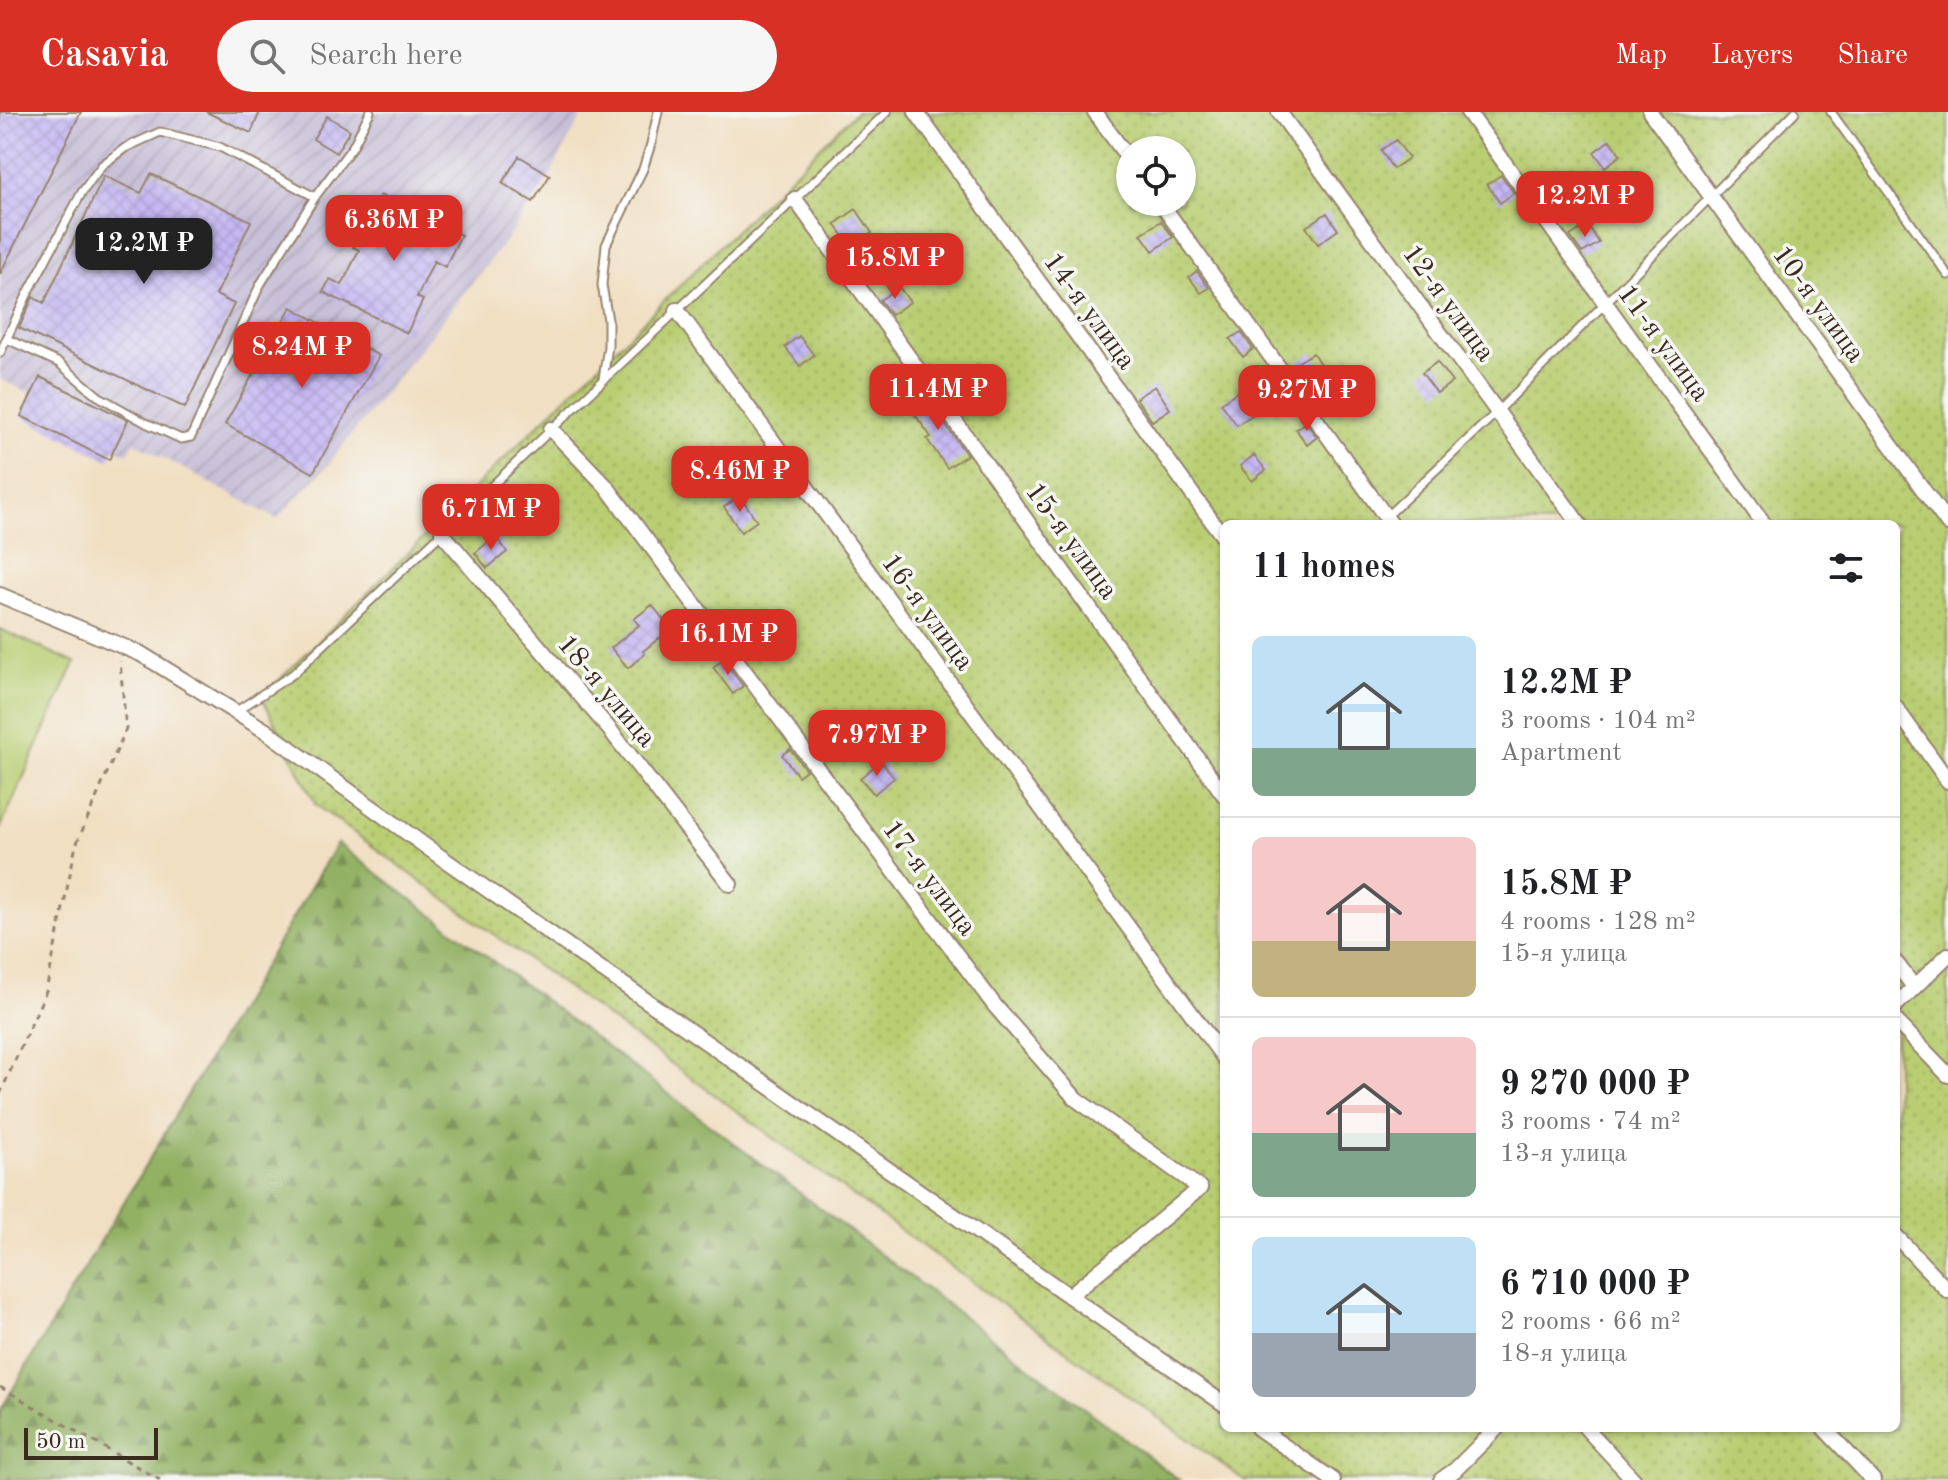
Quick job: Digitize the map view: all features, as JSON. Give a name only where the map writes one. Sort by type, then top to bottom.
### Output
[{"type":"street","name":"14-я улица","points":[[916,112],[1220,532]]},
{"type":"street","points":[[1095,112],[1116,141]]},
{"type":"street","name":"12-я улица","points":[[1279,112],[1576,520]]},
{"type":"street","name":"11-я улица","points":[[1468,112],[1761,520]]},
{"type":"street","name":"10-я улица","points":[[1650,112],[1948,524]]},
{"type":"street","name":"15-я улица","points":[[795,199],[1220,789]]},
{"type":"street","points":[[1170,216],[1389,520]]},
{"type":"street","name":"16-я улица","points":[[677,310],[1220,1053]]},
{"type":"street","name":"17-я улица","points":[[551,429],[606,486],[995,1006],[1076,1099],[1200,1188],[1069,1296]]},
{"type":"street","name":"18-я улица","points":[[442,533],[610,730],[730,884]]},
{"type":"street","points":[[0,595],[141,654],[266,731],[435,853],[1220,1401]]},
{"type":"street","points":[[1900,714],[1948,781]]},
{"type":"street","points":[[1900,1001],[1948,955]]},
{"type":"street","points":[[1900,968],[1914,987]]},
{"type":"street","points":[[1900,1025],[1948,1075]]},
{"type":"street","points":[[1900,1240],[1948,1291]]},
{"type":"street","points":[[1264,1432],[1333,1480]]},
{"type":"street","points":[[1441,1480],[1460,1475],[1494,1432]]},
{"type":"street","points":[[1590,1432],[1634,1480]]},
{"type":"street","points":[[1828,1432],[1873,1480]]},
{"type":"lane","points":[[7,339],[59,363],[98,396],[146,423],[181,439],[191,437],[260,285],[315,197],[353,146],[370,112]]},
{"type":"lane","points":[[603,381],[608,346],[608,320],[602,285],[606,245],[643,169],[658,112]]},
{"type":"lane","points":[[235,712],[293,674],[887,112]]},
{"type":"lane","points":[[1389,520],[1795,112]]},
{"type":"lane","points":[[1831,112],[1948,275]]},
{"type":"lane","points":[[0,353],[82,192],[102,165],[125,148],[160,132],[220,147],[315,197]]},
{"type":"path","points":[[0,1094],[46,991],[76,845],[126,729],[118,645]]},
{"type":"path","points":[[0,1387],[160,1480]]},
{"type":"shaded area","points":[[0,112],[584,112],[550,175],[507,239],[330,462],[277,519],[134,442],[128,454],[114,448],[109,460],[21,416],[32,394],[0,379]]},
{"type":"green space","points":[[856,112],[1948,112],[1948,1480],[1244,1480],[316,805],[262,697]]},
{"type":"green space","points":[[0,629],[75,663],[0,829]]},
{"type":"green space","points":[[337,843],[1179,1480],[0,1480],[0,1411]]},
{"type":"building","points":[[0,112],[81,112],[0,274]]},
{"type":"building","points":[[206,112],[260,112],[251,133]]},
{"type":"building","points":[[327,116],[350,130],[336,153],[313,139]]},
{"type":"building","points":[[1396,140],[1409,158],[1393,169],[1381,150]]},
{"type":"building","points":[[1610,140],[1621,155],[1605,167],[1594,152]]},
{"type":"building","points":[[519,156],[550,175],[533,202],[502,183]]},
{"type":"building","points":[[151,174],[251,221],[216,295],[234,304],[185,408],[19,328],[33,297],[44,303],[104,176],[141,193]]},
{"type":"building","points":[[1501,175],[1514,193],[1500,203],[1487,184]]},
{"type":"building","points":[[380,195],[461,235],[445,267],[434,261],[417,297],[423,300],[407,333],[323,292],[330,279],[342,285],[359,250],[353,247]]},
{"type":"building","points":[[856,209],[872,233],[852,247],[835,224]]},
{"type":"building","points":[[1327,213],[1338,230],[1318,244],[1306,227]]},
{"type":"building","points":[[1161,221],[1173,237],[1153,251],[1141,234]]},
{"type":"building","points":[[1588,225],[1599,243],[1582,253],[1570,236]]},
{"type":"building","points":[[1197,271],[1209,288],[1201,293],[1189,277]]},
{"type":"building","points":[[899,287],[910,302],[891,315],[880,300]]},
{"type":"building","points":[[291,307],[379,356],[313,473],[225,424]]},
{"type":"building","points":[[1241,332],[1253,349],[1243,357],[1230,339]]},
{"type":"building","points":[[799,336],[814,355],[800,366],[785,347]]},
{"type":"building","points":[[1313,353],[1323,369],[1305,380],[1295,364]]},
{"type":"building","points":[[1437,362],[1452,382],[1437,393],[1422,373]]},
{"type":"building","points":[[40,377],[128,420],[109,460],[21,416]]},
{"type":"building","points":[[1155,386],[1170,409],[1152,421],[1136,398]]},
{"type":"building","points":[[1238,391],[1254,414],[1237,425],[1221,403]]},
{"type":"building","points":[[923,394],[967,455],[947,468],[927,439],[931,437],[908,405]]},
{"type":"building","points":[[1306,422],[1317,437],[1307,445],[1296,429]]},
{"type":"building","points":[[1254,455],[1266,470],[1252,481],[1240,466]]},
{"type":"building","points":[[740,496],[757,521],[741,532],[724,507]]},
{"type":"building","points":[[496,536],[507,552],[487,568],[475,553]]},
{"type":"building","points":[[652,605],[671,629],[643,651],[645,654],[628,668],[611,648],[639,625],[634,619]]},
{"type":"building","points":[[723,660],[743,686],[733,694],[713,667]]},
{"type":"building","points":[[790,749],[806,770],[798,776],[782,755]]},
{"type":"building","points":[[881,761],[894,778],[874,794],[860,778]]}]
